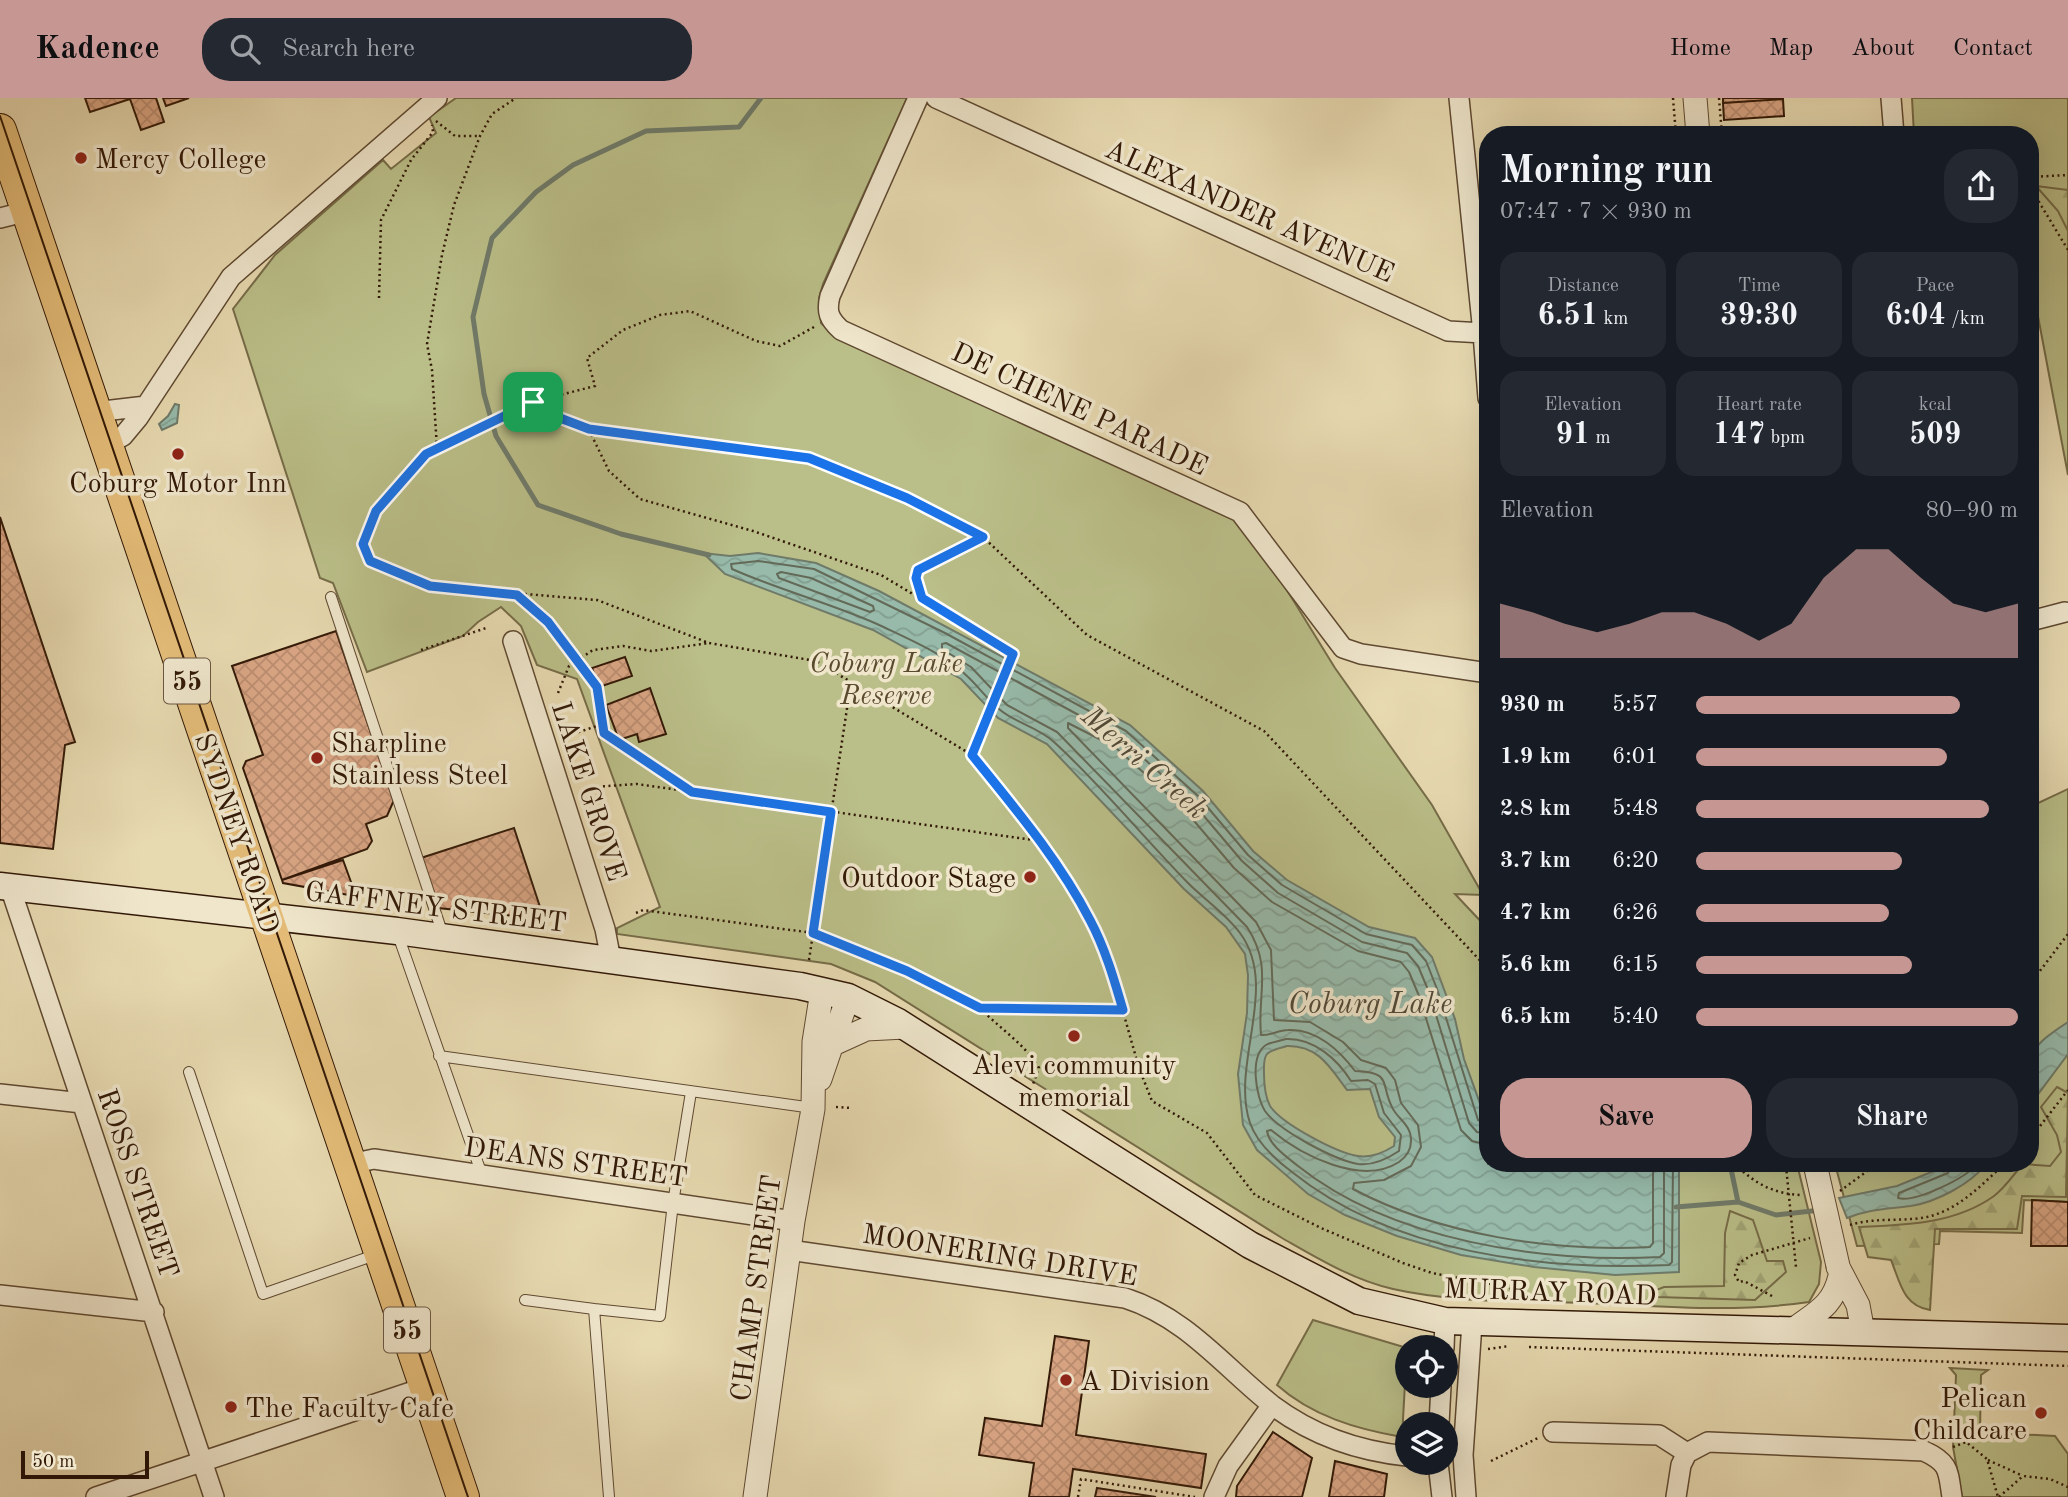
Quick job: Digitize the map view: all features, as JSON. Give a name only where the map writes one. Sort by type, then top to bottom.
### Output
[{"type":"highway","name":"SYDNEY ROAD","points":[[0,130],[14,215],[96,412],[463,1497]]},
{"type":"main road","name":"GAFFNEY STREET","points":[[5,887],[397,931],[822,991]]},
{"type":"main road","name":"MURRAY ROAD","points":[[822,991],[848,997],[905,1027],[1250,1245],[1359,1301],[1446,1321],[1472,1323],[2068,1338]]},
{"type":"street","points":[[830,320],[827,307],[830,296],[918,98]]},
{"type":"street","name":"ALEXANDER AVENUE","points":[[936,98],[1448,331],[1479,334]]},
{"type":"street","points":[[1459,98],[1479,295]]},
{"type":"street","points":[[1695,98],[1697,126]]},
{"type":"street","points":[[1891,98],[1893,126]]},
{"type":"street","points":[[107,446],[130,429],[231,277],[428,105]]},
{"type":"street","name":"DE CHENE PARADE","points":[[830,320],[841,330],[1240,512],[1343,648],[1361,654],[1479,672]]},
{"type":"street","points":[[96,412],[146,406]]},
{"type":"street","points":[[2039,619],[2065,612]]},
{"type":"street","name":"LAKE GROVE","points":[[513,640],[605,929],[611,960]]},
{"type":"street","name":"ROSS STREET","points":[[5,887],[154,1312],[214,1497]]},
{"type":"street","name":"CHAMP STREET","points":[[822,991],[814,1042],[822,1101]]},
{"type":"street","name":"CHAMP STREET","points":[[755,1497],[793,1221],[834,1044],[848,997]]},
{"type":"street","points":[[834,1044],[866,1029],[905,1027]]},
{"type":"street","points":[[0,1094],[82,1103]]},
{"type":"street","name":"DEANS STREET","points":[[350,1164],[374,1159],[793,1221]]},
{"type":"street","points":[[1817,1172],[1839,1271],[1858,1305],[1863,1332]]},
{"type":"street","name":"MOONERING DRIVE","points":[[789,1250],[1125,1298],[1155,1309],[1183,1326],[1272,1405],[1332,1440],[1366,1450],[1395,1454]]},
{"type":"street","points":[[1793,1330],[1836,1295],[1839,1271]]},
{"type":"street","points":[[0,1295],[154,1312]]},
{"type":"street","points":[[1445,1335],[1446,1321]]},
{"type":"street","points":[[1458,1426],[1472,1323]]},
{"type":"street","points":[[96,1497],[426,1387]]},
{"type":"street","points":[[1214,1497],[1228,1466],[1272,1405]]},
{"type":"street","points":[[1553,1432],[1660,1435],[1687,1453]]},
{"type":"street","points":[[1676,1497],[1681,1465],[1687,1453],[1708,1442],[1924,1451],[1940,1458],[1948,1468],[1952,1497]]},
{"type":"street","points":[[1458,1469],[1466,1497]]},
{"type":"street","points":[[1439,1475],[1442,1497]]},
{"type":"lane","points":[[331,597],[444,937]]},
{"type":"lane","points":[[397,931],[482,1176]]},
{"type":"lane","points":[[439,1056],[691,1092],[822,1101]]},
{"type":"lane","points":[[189,1072],[263,1294],[381,1253]]},
{"type":"lane","points":[[525,1300],[660,1316],[673,1203],[691,1092]]},
{"type":"lane","points":[[594,1309],[609,1497]]},
{"type":"path","points":[[437,448],[427,331],[454,205],[480,136],[492,114],[516,98]]},
{"type":"path","points":[[1673,98],[1675,126]]},
{"type":"path","points":[[1719,98],[1722,126]]},
{"type":"path","points":[[428,105],[455,136],[480,136]]},
{"type":"path","points":[[379,298],[381,220],[411,160],[433,132],[428,105]]},
{"type":"path","points":[[2039,177],[2068,175]]},
{"type":"path","points":[[2039,202],[2068,250]]},
{"type":"path","points":[[830,320],[780,346],[756,341],[690,311],[660,314],[624,330],[587,358],[595,386],[533,402],[426,454],[376,511],[363,544],[370,561],[430,586],[597,600],[709,643],[816,661],[972,755],[1040,841],[1090,920],[1109,962],[1139,1068],[1152,1101],[1207,1133],[1255,1195],[1321,1228],[1403,1263],[1432,1273],[1507,1287],[1531,1297]]},
{"type":"path","points":[[533,402],[552,415],[589,429],[809,458],[907,498],[983,537],[1087,635],[1264,731],[1479,959]]},
{"type":"path","points":[[589,429],[609,471],[640,499],[753,531],[881,575],[1013,654],[972,755]]},
{"type":"path","points":[[922,598],[916,578],[918,570],[983,537]]},
{"type":"path","points":[[517,595],[548,622],[597,687],[600,724],[604,733],[692,792]]},
{"type":"path","points":[[421,650],[486,628]]},
{"type":"path","points":[[558,693],[569,666],[593,650],[623,646],[651,651],[709,643]]},
{"type":"path","points":[[809,960],[851,682]]},
{"type":"path","points":[[573,734],[600,724]]},
{"type":"path","points":[[592,787],[636,784],[1040,841]]},
{"type":"path","points":[[636,913],[643,910],[813,933],[907,971],[980,1008],[1004,1034],[1032,1055],[1039,1068],[1033,1084]]},
{"type":"path","points":[[2039,973],[2068,934]]},
{"type":"path","points":[[980,1008],[1123,1010]]},
{"type":"path","points":[[2039,1127],[2068,1090]]},
{"type":"path","points":[[822,1101],[852,1108]]},
{"type":"path","points":[[1787,1172],[1796,1267]]},
{"type":"path","points":[[1850,1225],[1927,1217],[1954,1207],[1995,1172]]},
{"type":"path","points":[[1772,1296],[1744,1281],[1740,1282],[1735,1275],[1738,1263],[1752,1255],[1815,1237]]},
{"type":"path","points":[[1488,1349],[1508,1346],[2068,1366]]},
{"type":"path","points":[[1491,1461],[1553,1432]]},
{"type":"path","points":[[1940,1458],[1948,1449],[1966,1442],[1987,1459],[2023,1476],[2050,1479],[2068,1488]]},
{"type":"path","points":[[1987,1459],[1998,1497],[2023,1476]]},
{"type":"path","points":[[1078,1497],[1081,1479],[1195,1497]]},
{"type":"green space","name":"Coburg Lake Reserve","points":[[456,98],[907,98],[823,284],[819,298],[821,323],[836,337],[1245,522],[1335,668],[1432,805],[1479,888],[1479,895],[1455,894],[1479,920],[1479,1172],[1799,1172],[1821,1262],[1819,1284],[1809,1302],[1725,1308],[1488,1300],[1416,1294],[1378,1285],[1336,1268],[1282,1238],[875,982],[831,964],[617,934],[617,928],[660,907],[577,679],[537,665],[521,626],[501,607],[463,636],[367,672],[333,583],[320,578],[233,309],[275,255],[383,160],[391,169],[436,133],[429,117]]},
{"type":"green space","points":[[1912,98],[2068,98],[2068,475],[2039,322],[2039,126],[1914,126]]},
{"type":"green space","points":[[2039,186],[2068,190],[2068,231],[2058,211]]},
{"type":"green space","points":[[2068,789],[2068,1202],[2024,1200],[2022,1233],[1940,1231],[1939,1244],[1857,1246],[1837,1172],[2039,1172],[2039,803]]},
{"type":"green space","points":[[2057,1087],[2068,1093],[2066,1197],[2022,1196],[2017,1229],[1935,1229],[1930,1310],[1914,1304],[1904,1292],[1891,1260],[1868,1257],[1859,1227],[1947,1218],[1994,1196],[2017,1172],[2039,1172],[2039,1165],[2050,1166],[2061,1152],[2057,1135],[2041,1107]]},
{"type":"green space","points":[[1730,1211],[1753,1220],[1767,1261],[1783,1261],[1786,1272],[1755,1300],[1657,1297],[1651,1292],[1664,1287],[1724,1286],[1725,1233]]},
{"type":"green space","points":[[1313,1320],[1395,1344],[1395,1398],[1404,1398],[1403,1412],[1395,1412],[1395,1436],[1368,1430],[1320,1413],[1277,1385]]},
{"type":"green space","points":[[1950,1368],[1988,1370],[1981,1375],[1980,1432],[2055,1436],[2068,1454],[2068,1497],[1962,1497],[1953,1447],[1956,1375]]},
{"type":"water","points":[[175,404],[179,405],[177,423],[162,430],[159,424]]},
{"type":"water","name":"Coburg Lake","points":[[703,553],[730,556],[758,553],[816,563],[879,591],[1130,725],[1203,791],[1253,851],[1287,880],[1369,927],[1415,938],[1432,957],[1455,1019],[1464,1059],[1479,1101],[1479,1172],[1679,1172],[1679,1272],[1615,1275],[1534,1267],[1461,1255],[1397,1236],[1345,1215],[1308,1194],[1257,1150],[1243,1125],[1238,1074],[1247,1013],[1248,975],[1245,954],[1226,927],[1184,889],[1047,744],[998,718],[961,679],[873,630],[725,574]],"holes":[[[1287,1046],[1308,1050],[1323,1060],[1347,1090],[1370,1089],[1379,1117],[1395,1137],[1394,1146],[1372,1156],[1349,1154],[1311,1137],[1276,1113],[1266,1094],[1264,1064],[1267,1054]]]},
{"type":"water","points":[[2068,1022],[2068,1054],[2039,1093],[2039,1045]]},
{"type":"water","points":[[1931,1172],[1978,1172],[1962,1185],[1931,1201],[1870,1211],[1847,1218],[1839,1198],[1897,1186]]},
{"type":"building","points":[[85,98],[156,98],[164,122],[141,130],[130,99],[90,112]]},
{"type":"building","points":[[163,98],[189,98],[166,106]]},
{"type":"building","points":[[1723,98],[1783,98],[1783,99],[1723,103]]},
{"type":"building","points":[[1783,99],[1784,116],[1724,120],[1723,103]]},
{"type":"building","points":[[0,517],[75,742],[65,745],[53,849],[0,843]]},
{"type":"building","name":"Sharpline Stainless Steel","points":[[336,631],[394,800],[387,816],[366,824],[372,841],[367,849],[282,880],[243,768],[246,761],[263,755],[232,666]]},
{"type":"building","points":[[625,657],[632,676],[599,687],[592,668]]},
{"type":"building","points":[[650,688],[666,734],[639,742],[637,734],[619,740],[606,705]]},
{"type":"building","points":[[514,828],[544,919],[438,908],[421,858]]},
{"type":"building","points":[[343,860],[351,882],[349,895],[283,883],[282,880]]},
{"type":"building","points":[[2032,1200],[2068,1202],[2068,1246],[2031,1246]]},
{"type":"building","name":"A Division","points":[[1055,1336],[1089,1341],[1076,1435],[1206,1454],[1201,1488],[1073,1469],[1069,1497],[1029,1497],[1034,1463],[979,1455],[985,1418],[1042,1426]]},
{"type":"building","points":[[1273,1432],[1312,1458],[1302,1497],[1236,1497],[1237,1486]]},
{"type":"building","points":[[1335,1461],[1387,1474],[1384,1497],[1329,1497]]},
{"type":"building","points":[[1097,1488],[1156,1497],[1095,1497]]},
{"type":"waterway","name":"Merri Creek","points":[[709,555],[621,534],[538,505],[496,436],[484,394],[473,317],[492,238],[536,192],[573,165],[646,131],[739,127],[761,98]]},
{"type":"waterway","points":[[1732,1172],[1738,1202]]},
{"type":"waterway","name":"Merri Creek","points":[[1676,1207],[1738,1202],[1776,1215],[1821,1210]]},
{"type":"tram line","points":[[0,116],[468,1497]]},
{"type":"place","name":"Mercy College","points":[[81,158]]},
{"type":"place","name":"Coburg Motor Inn","points":[[178,454]]},
{"type":"place","name":"Sharpline Stainless Steel","points":[[317,758]]},
{"type":"place","name":"Outdoor Stage","points":[[1030,877]]},
{"type":"place","name":"Alevi community memorial","points":[[1074,1036]]},
{"type":"place","name":"A Division","points":[[1066,1380]]},
{"type":"place","name":"The Faculty Cafe","points":[[231,1407]]},
{"type":"place","name":"Pelican Childcare","points":[[2041,1413]]},
{"type":"route","points":[[533,402],[552,415],[589,429],[809,458],[907,498],[983,537],[918,570],[916,578],[922,598],[1013,654],[972,755],[1040,841],[1090,920],[1109,962],[1123,1010],[980,1008],[907,971],[813,933],[831,812],[692,792],[604,733],[600,724],[597,687],[548,622],[517,595],[430,586],[370,561],[363,544],[376,511],[426,454],[533,402]]}]
